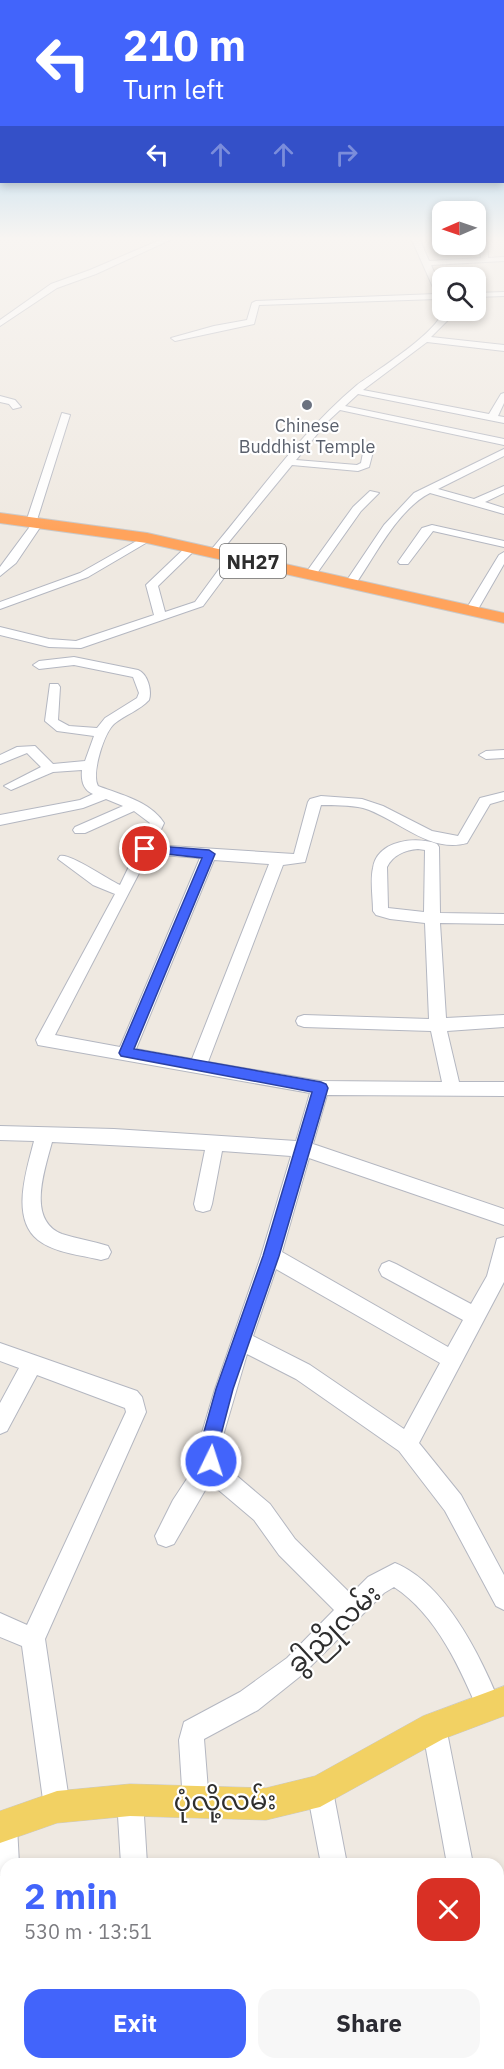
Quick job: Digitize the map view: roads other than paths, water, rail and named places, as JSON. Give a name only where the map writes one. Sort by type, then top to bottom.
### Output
[{"type":"highway","name":"NH27","points":[[0,518],[147,538],[504,618]]},
{"type":"main road","name":"ပုံလို့လမ်း","points":[[2,1826],[57,1807],[130,1800],[266,1804],[320,1791],[434,1727],[496,1703]]},
{"type":"street","points":[[176,338],[181,337]]},
{"type":"street","points":[[215,552],[337,407],[427,337]]},
{"type":"street","points":[[425,339],[504,348]]},
{"type":"street","points":[[356,391],[504,420]]},
{"type":"street","points":[[432,426],[454,396]]},
{"type":"street","points":[[493,417],[494,411],[504,396]]},
{"type":"street","points":[[0,399],[12,402],[16,407]]},
{"type":"street","points":[[337,407],[504,442]]},
{"type":"street","points":[[0,573],[12,561],[34,522],[65,415]]},
{"type":"street","points":[[289,462],[358,468],[366,465],[369,448]]},
{"type":"street","points":[[351,583],[388,527],[409,503],[427,489],[504,453]]},
{"type":"street","points":[[427,489],[504,511]]},
{"type":"street","points":[[476,503],[504,489]]},
{"type":"street","points":[[311,574],[357,509],[374,493]]},
{"type":"street","points":[[404,562],[426,530],[432,528],[504,544]]},
{"type":"street","points":[[0,606],[84,574],[113,560],[147,538]]},
{"type":"street","points":[[161,618],[152,585],[192,547]]},
{"type":"street","points":[[471,611],[504,555]]},
{"type":"street","points":[[0,631],[49,643],[77,645],[199,604],[229,563]]},
{"type":"street","points":[[74,661],[77,645]]},
{"type":"street","points":[[39,665],[74,661],[138,674],[145,693],[143,700],[110,721],[102,732],[90,765],[89,785],[134,806],[154,818],[157,823],[124,892],[44,1040],[321,1088],[504,1089]]},
{"type":"street","points":[[54,687],[51,721],[55,726],[64,729],[102,732]]},
{"type":"street","points":[[0,760],[22,750],[30,749],[50,768]]},
{"type":"street","points":[[486,755],[504,754]]},
{"type":"street","points":[[10,786],[50,768],[90,765]]},
{"type":"street","points":[[0,820],[83,804],[105,794]]},
{"type":"street","points":[[504,796],[485,801],[462,840],[419,843],[392,852],[381,860],[380,867],[381,911],[387,914],[504,919]]},
{"type":"street","points":[[145,849],[278,860],[300,859],[313,807],[315,802],[321,800],[366,805],[442,839],[456,842]]},
{"type":"street","points":[[80,830],[134,806]]},
{"type":"street","points":[[426,844],[433,850],[432,916],[438,1025],[453,1089]]},
{"type":"street","points":[[126,1053],[209,854]]},
{"type":"street","points":[[65,859],[98,880],[124,892]]},
{"type":"street","points":[[198,1066],[278,860]]},
{"type":"street","points":[[304,1021],[438,1025],[504,1021]]},
{"type":"street","points":[[321,1088],[271,1256],[241,1340],[209,1446],[211,1461],[223,1479],[262,1512],[287,1547],[351,1611]]},
{"type":"street","points":[[0,1134],[45,1134],[304,1149],[504,1217]]},
{"type":"street","points":[[45,1134],[31,1211],[34,1223],[44,1233],[57,1239],[101,1252]]},
{"type":"street","points":[[203,1204],[215,1143]]},
{"type":"street","points":[[406,1444],[496,1278],[504,1245]]},
{"type":"street","points":[[271,1256],[453,1360]]},
{"type":"street","points":[[389,1270],[476,1317]]},
{"type":"street","points":[[241,1340],[303,1372],[406,1444],[453,1503],[504,1598]]},
{"type":"street","points":[[0,1352],[130,1398],[135,1404],[136,1412],[33,1640],[57,1807]]},
{"type":"street","points":[[0,1424],[32,1363]]},
{"type":"street","points":[[166,1536],[211,1461]]},
{"type":"street","name":"ခွါညိုလမ်း","points":[[196,1803],[191,1740],[193,1731],[249,1701],[295,1666],[376,1585],[395,1574],[407,1580],[450,1630],[496,1703]]},
{"type":"street","points":[[0,1625],[33,1640]]},
{"type":"street","points":[[434,1727],[459,1858]]},
{"type":"street","points":[[320,1791],[333,1858]]},
{"type":"street","points":[[130,1800],[134,1858]]},
{"type":"street","points":[[2,1826],[5,1858]]},
{"type":"place","name":"Chinese Buddhist Temple","points":[[307,405]]}]
